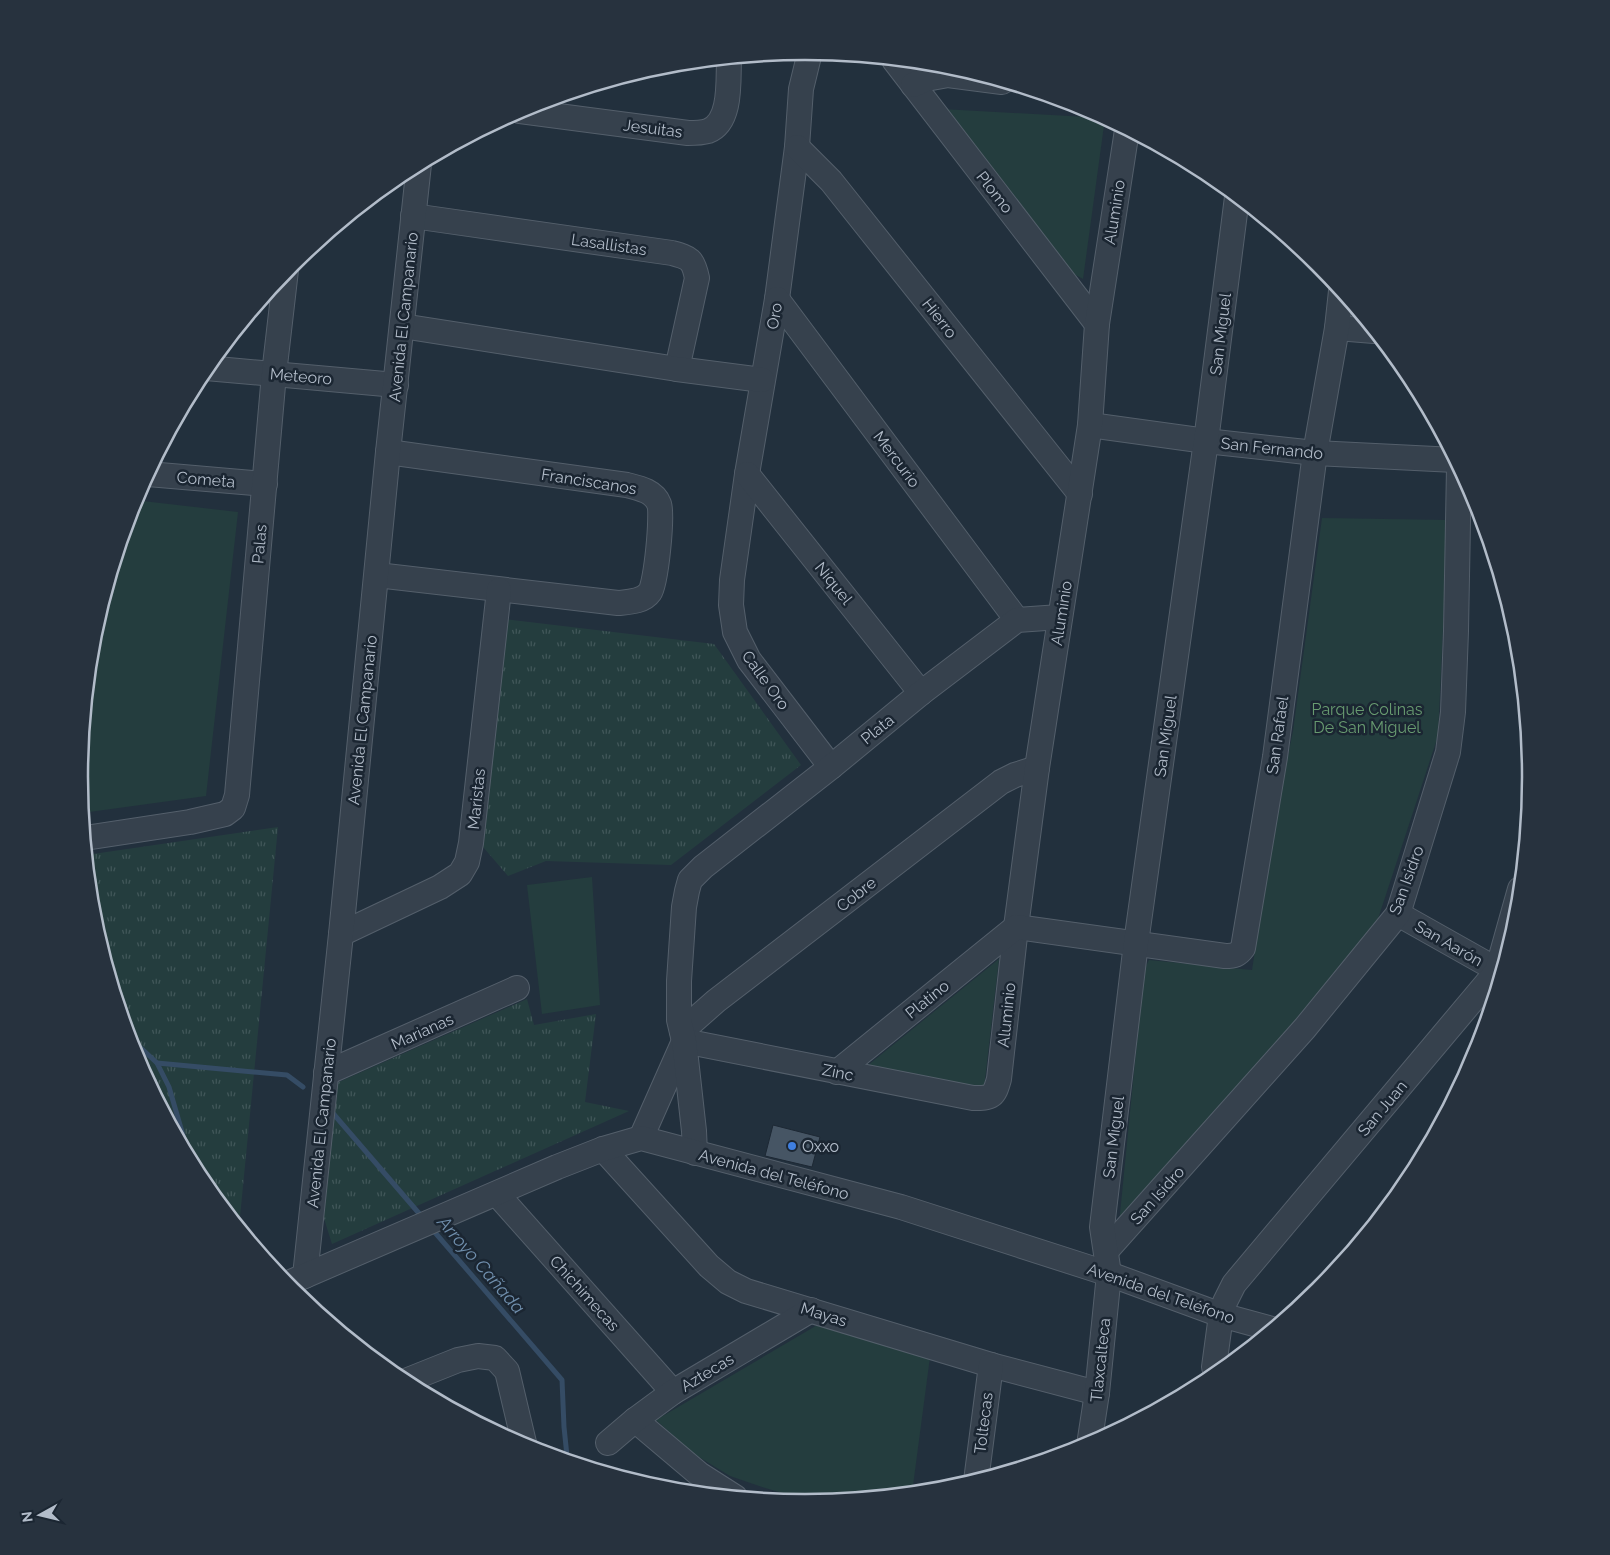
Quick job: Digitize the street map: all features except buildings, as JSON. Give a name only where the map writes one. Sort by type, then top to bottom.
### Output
[{"type":"street","name":"Oro","points":[[732,580],[762,380],[777,299],[796,147],[801,89],[808,60]]},
{"type":"street","name":"Jesuitas","points":[[535,113],[688,133],[709,131],[720,122],[724,111],[728,92],[729,64]]},
{"type":"street","name":"Plomo","points":[[899,66],[1097,324]]},
{"type":"street","points":[[913,85],[926,79],[952,76]]},
{"type":"street","name":"Aluminio","points":[[992,1096],[999,1079],[1016,927],[1037,768],[1090,425],[1097,324],[1126,136]]},
{"type":"street","name":"Hierro","points":[[796,147],[832,181],[1080,494]]},
{"type":"street","name":"Avenida El Campanario","points":[[296,1280],[326,1073],[418,174]]},
{"type":"street","name":"San Miguel","points":[[1109,1274],[1102,1227],[1136,943],[1206,441],[1236,204]]},
{"type":"street","name":"Lasallistas","points":[[413,216],[672,253],[688,257],[694,265],[697,278],[676,369]]},
{"type":"street","name":"Palas","points":[[90,837],[190,822],[225,814],[233,808],[237,795],[274,374],[284,285]]},
{"type":"street","name":"Mercurio","points":[[777,299],[1017,620]]},
{"type":"street","name":"San Rafael","points":[[1016,927],[1225,956],[1233,956],[1240,953],[1243,948],[1275,757],[1315,453],[1340,300]]},
{"type":"street","points":[[402,326],[676,369],[762,380]]},
{"type":"street","points":[[1336,328],[1365,330]]},
{"type":"street","name":"Meteoro","points":[[215,369],[396,385]]},
{"type":"street","name":"San Fernando","points":[[1090,425],[1206,441],[1315,453],[1449,460]]},
{"type":"street","name":"Franciscanos","points":[[377,575],[618,603],[630,602],[643,598],[650,592],[654,580],[661,520],[659,504],[654,496],[643,489],[627,485],[388,452]]},
{"type":"street","name":"Níquel","points":[[747,474],[922,693]]},
{"type":"street","name":"Cometa","points":[[155,475],[265,484]]},
{"type":"street","name":"San Isidro","points":[[1106,1251],[1306,1028],[1398,914],[1448,752],[1453,712],[1459,482]]},
{"type":"street","name":"Calle Oro","points":[[732,580],[731,605],[735,632],[743,650],[831,767]]},
{"type":"street","name":"Maristas","points":[[341,934],[440,887],[460,874],[467,862],[471,843],[499,590]]},
{"type":"street","points":[[1017,620],[1060,616]]},
{"type":"street","name":"Plata","points":[[683,1036],[679,1020],[679,981],[684,907],[690,880],[703,866],[1017,620]]},
{"type":"street","name":"Cobre","points":[[641,1138],[683,1036],[716,1001],[1001,782],[1037,768]]},
{"type":"street","name":"San Aarón","points":[[1398,914],[1496,969]]},
{"type":"street","name":"Platino","points":[[837,1072],[1016,927]]},
{"type":"street","name":"San Juan","points":[[1214,1367],[1221,1315],[1234,1284],[1493,978]]},
{"type":"street","name":"Marianas","points":[[326,1073],[518,988]]},
{"type":"street","points":[[683,1036],[695,1153]]},
{"type":"street","name":"Zinc","points":[[683,1036],[837,1072],[973,1098],[992,1096]]},
{"type":"street","points":[[296,1280],[557,1167],[603,1149],[641,1138]]},
{"type":"street","name":"Avenida del Teléfono","points":[[641,1138],[900,1207],[1109,1274],[1221,1315],[1266,1327]]},
{"type":"street","name":"Mayas","points":[[603,1149],[709,1266],[728,1282],[746,1290],[990,1365],[1097,1393]]},
{"type":"street","name":"Chichimecas","points":[[497,1194],[673,1392]]},
{"type":"street","name":"Tlaxcalteca","points":[[1090,1435],[1097,1393],[1109,1274]]},
{"type":"street","name":"Aztecas","points":[[608,1443],[673,1392],[811,1310]]},
{"type":"street","points":[[413,1378],[458,1360],[478,1356],[495,1358],[506,1372],[522,1437]]},
{"type":"street","name":"Toltecas","points":[[977,1474],[990,1365]]},
{"type":"street","points":[[635,1420],[699,1474],[724,1490]]},
{"type":"green space","points":[[942,109],[1084,117],[1104,126],[1083,279],[1074,274]]},
{"type":"green space","points":[[143,501],[238,512],[206,796],[89,812],[89,731],[101,638],[112,592]]},
{"type":"green space","name":"Parque Colinas De San Miguel","points":[[1322,518],[1448,520],[1438,736],[1377,922],[1282,1036],[1119,1224],[1144,970],[1149,960],[1252,970],[1276,814],[1293,731]]},
{"type":"green space","points":[[504,619],[714,644],[801,765],[671,865],[546,861],[508,876],[477,840]]},
{"type":"green space","points":[[278,827],[240,1219],[208,1176],[184,1136],[161,1095],[142,1052],[112,963],[101,917],[92,854]]},
{"type":"green space","points":[[592,877],[600,1005],[542,1014],[527,885]]},
{"type":"green space","points":[[999,959],[984,1088],[867,1066]]},
{"type":"green space","points":[[527,999],[534,1025],[596,1014],[585,1102],[629,1111],[332,1244],[318,1199],[332,1085]]},
{"type":"green space","points":[[819,1324],[930,1357],[913,1487],[852,1493],[786,1494],[730,1476],[694,1454],[656,1420]]},
{"type":"waterway","name":"Arroyo Cañada","points":[[140,1048],[157,1063],[169,1087],[182,1133]]},
{"type":"waterway","name":"Arroyo Cañada","points":[[157,1063],[287,1075],[303,1087]]},
{"type":"waterway","name":"Arroyo Cañada","points":[[331,1111],[423,1218]]},
{"type":"waterway","name":"Arroyo Cañada","points":[[432,1229],[562,1380],[567,1454]]},
{"type":"place","name":"Oxxo","points":[[792,1146]]}]
